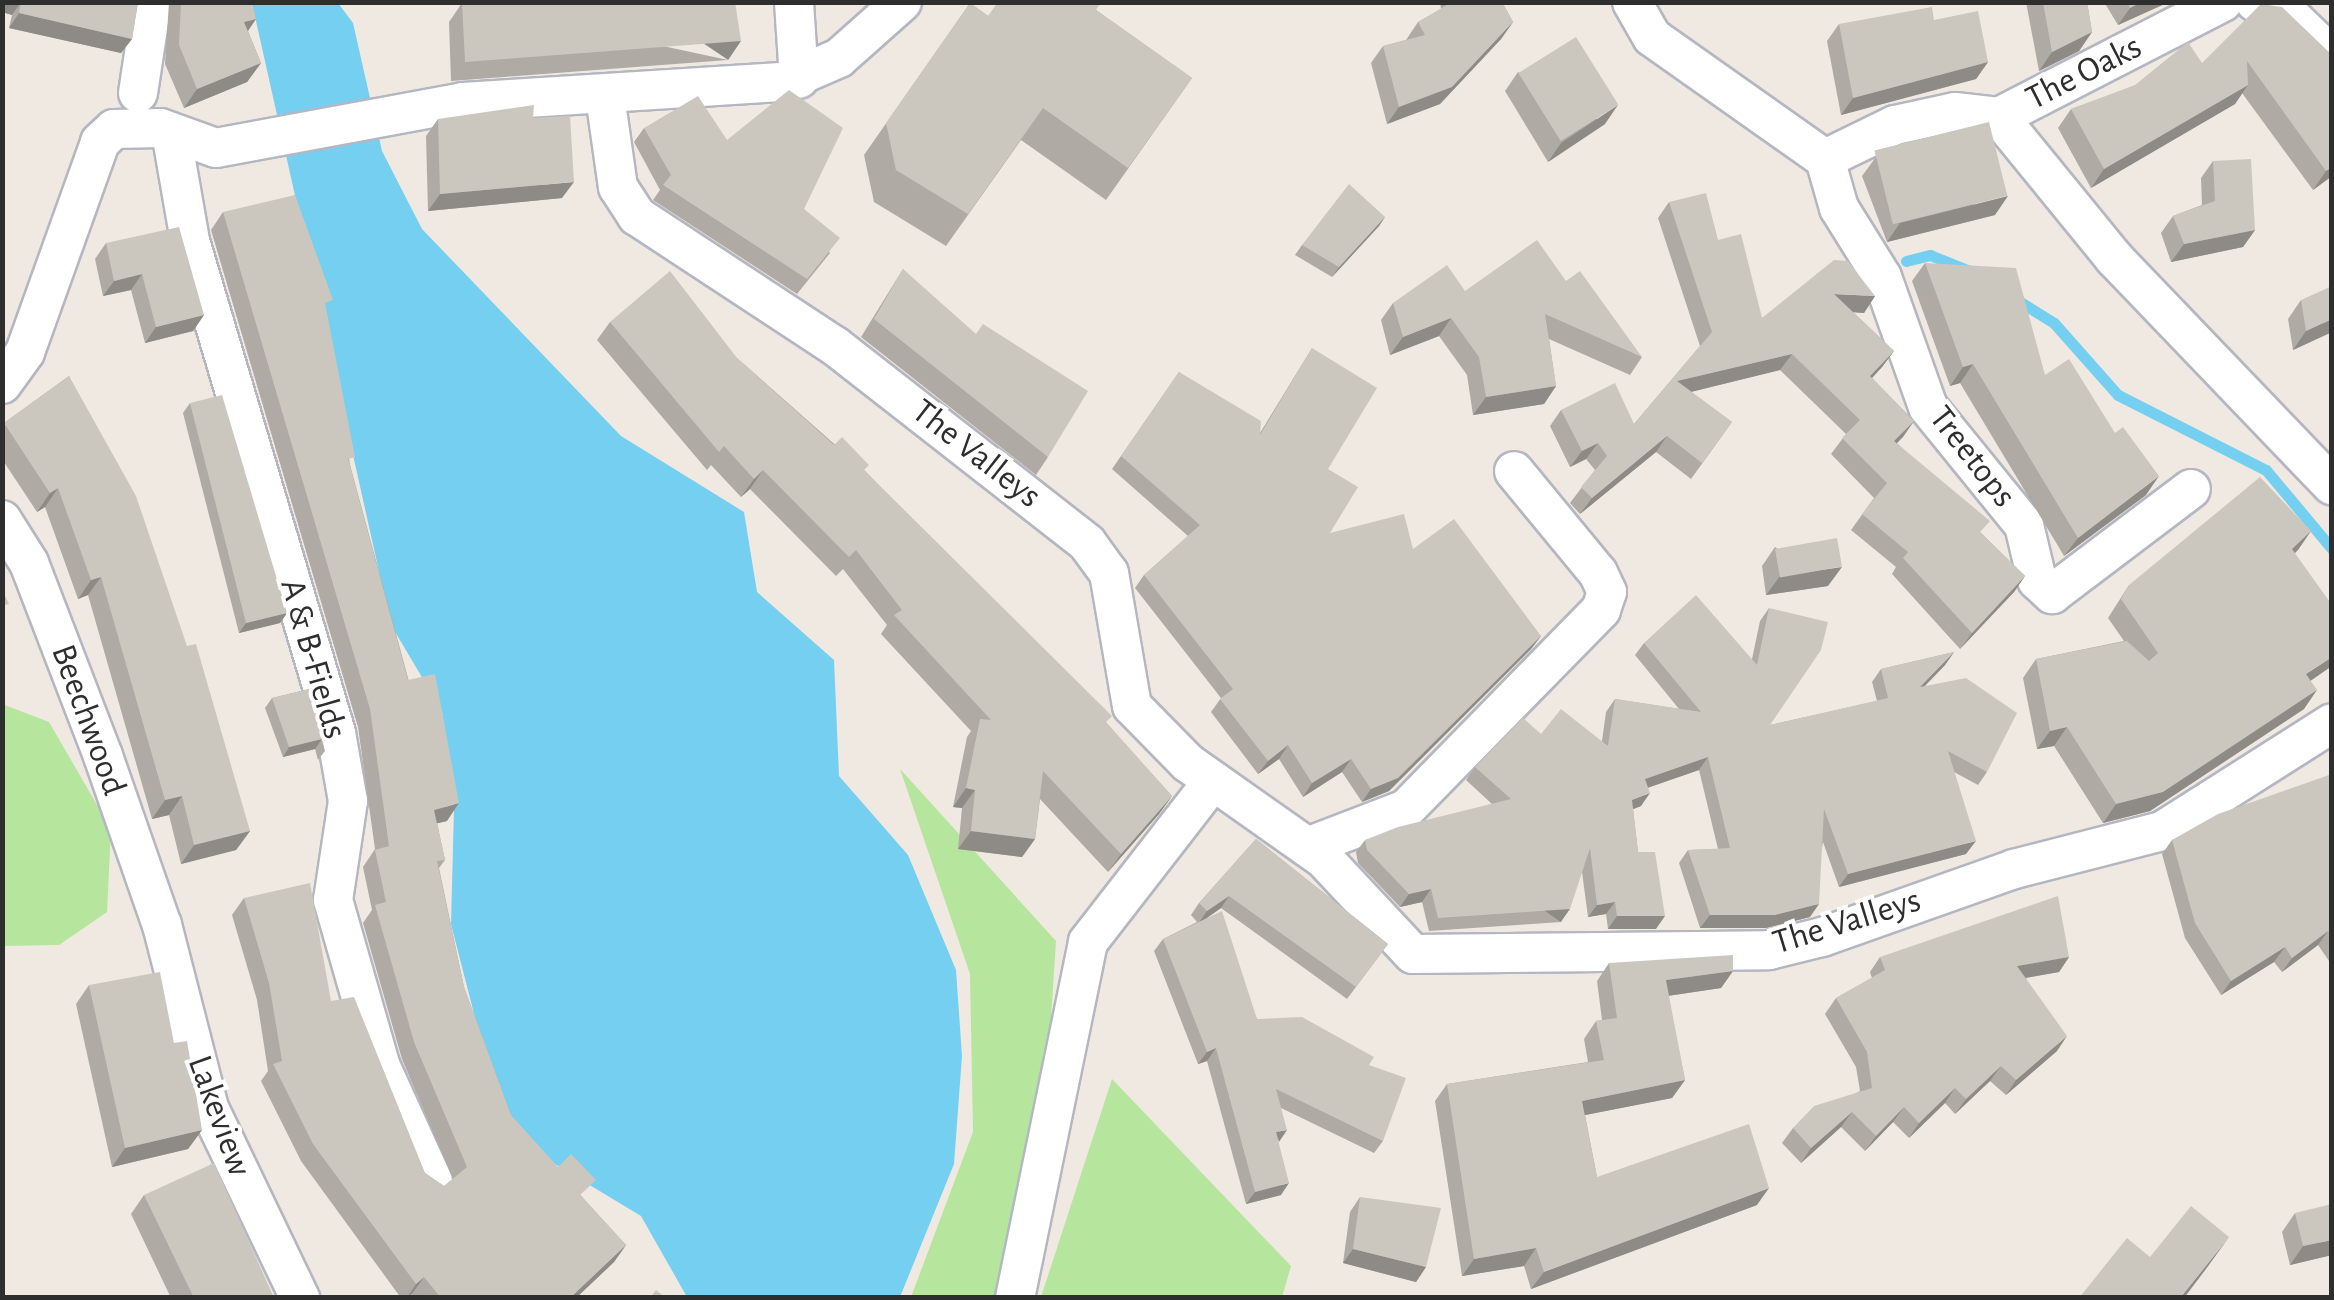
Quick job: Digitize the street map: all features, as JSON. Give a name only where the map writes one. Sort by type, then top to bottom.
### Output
[{"type":"street","points":[[138,93],[152,2]]},
{"type":"street","points":[[794,2],[799,79]]},
{"type":"street","points":[[2,384],[25,352],[100,142],[114,129],[171,132],[197,147],[463,102],[605,96],[799,79],[839,58],[902,2]]},
{"type":"street","points":[[1632,2],[1665,48],[1825,159],[1895,125],[1955,112],[1999,117],[2114,258],[2332,485]]},
{"type":"street","name":"The Oaks","points":[[1999,117],[2223,2]]},
{"type":"street","points":[[2254,2],[2279,5],[2332,56]]},
{"type":"street","name":"The Valleys","points":[[605,96],[618,187],[638,216],[835,346],[1087,543],[1109,573],[1132,706],[1213,781],[1307,847],[1413,954],[1769,950],[2162,832],[2332,723]]},
{"type":"street","name":"A & B-Fields","points":[[171,132],[190,242],[336,733],[348,800],[334,900],[381,1067],[432,1181]]},
{"type":"street","name":"Treetops","points":[[1825,159],[1928,407],[2024,526],[2037,580],[2052,594],[2191,489]]},
{"type":"street","points":[[1307,847],[1406,809],[1601,610],[1607,592],[1598,573],[1514,471]]},
{"type":"street","name":"Beechwood","points":[[2,520],[29,563],[162,925]]},
{"type":"street","points":[[1015,1298],[1088,942],[1213,781]]},
{"type":"street","name":"Lakeview","points":[[162,925],[209,1108],[300,1298]]},
{"type":"green space","points":[[2,704],[49,722],[111,829],[107,912],[59,945],[3,946]]},
{"type":"green space","points":[[900,769],[1056,941],[1036,1246],[1010,1297],[911,1297],[973,1132],[970,974]]},
{"type":"green space","points":[[1112,1079],[1291,1266],[1282,1297],[1041,1297]]},
{"type":"water","points":[[252,3],[338,3],[353,23],[382,151],[422,229],[621,436],[744,512],[757,592],[834,660],[839,776],[908,855],[956,970],[962,1056],[954,1164],[900,1297],[687,1297],[641,1216],[525,1146],[501,1119],[451,924],[454,809],[442,711],[391,625]]},
{"type":"building","points":[[21,2],[138,2],[132,39],[19,13]]},
{"type":"building","points":[[181,2],[252,2],[256,19],[244,22],[261,63],[197,89],[179,45]]},
{"type":"building","points":[[735,2],[741,41],[465,62],[462,3]]},
{"type":"building","points":[[998,2],[1101,2],[1096,10],[1192,78],[1128,168],[1043,108],[968,214],[896,170],[886,123],[970,3],[988,16]]},
{"type":"building","points":[[1452,2],[1502,2],[1513,22],[1452,87],[1399,107],[1383,46],[1425,35],[1418,22]]},
{"type":"building","points":[[2043,2],[2087,2],[2092,32],[2052,52]]},
{"type":"building","points":[[2261,4],[2282,7],[2332,55],[2332,167],[2326,171],[2247,61],[2248,85],[2104,169],[2071,109],[2135,85],[2188,42],[2202,63]]},
{"type":"building","points":[[1932,7],[1934,20],[1978,11],[1988,62],[1853,98],[1839,24]]},
{"type":"building","points":[[1576,37],[1618,105],[1561,141],[1518,73]]},
{"type":"building","points":[[789,90],[843,128],[804,209],[840,238],[807,279],[663,185],[671,175],[644,128],[698,96],[727,140]]},
{"type":"building","points":[[534,105],[533,118],[570,116],[574,182],[440,194],[438,119]]},
{"type":"building","points":[[1989,122],[2007,196],[1893,224],[1875,151]]},
{"type":"building","points":[[2251,159],[2255,230],[2184,244],[2173,216],[2215,201],[2213,161]]},
{"type":"building","points":[[1349,184],[1385,217],[1339,267],[1302,245]]},
{"type":"building","points":[[1706,193],[1718,240],[1741,234],[1762,318],[1834,260],[1848,261],[1875,296],[1834,294],[1894,351],[1870,376],[1914,421],[1894,441],[1990,521],[1980,532],[2025,576],[1972,633],[1903,558],[1908,552],[1862,514],[1887,483],[1842,438],[1860,420],[1792,354],[1677,381],[1732,422],[1702,463],[1667,436],[1592,498],[1581,487],[1607,456],[1598,443],[1582,451],[1561,410],[1615,383],[1634,424],[1712,332],[1669,202]]},
{"type":"building","points":[[295,195],[333,300],[325,303],[355,457],[348,459],[408,680],[435,674],[459,803],[434,810],[445,860],[437,861],[464,987],[511,1115],[558,1167],[571,1154],[596,1180],[580,1195],[626,1245],[570,1298],[441,1298],[424,1277],[416,1284],[313,1144],[273,1064],[282,1061],[269,983],[244,898],[310,883],[331,1001],[354,997],[425,1173],[444,1186],[467,1167],[414,1042],[375,905],[386,902],[375,850],[389,846],[370,709],[223,212]]},
{"type":"building","points":[[179,227],[204,315],[156,327],[142,274],[114,281],[106,243]]},
{"type":"building","points":[[1537,240],[1566,281],[1580,271],[1642,357],[1545,314],[1556,386],[1486,397],[1479,357],[1451,318],[1403,337],[1393,303],[1447,265],[1465,291]]},
{"type":"building","points":[[1925,263],[2016,268],[2045,375],[2069,359],[2115,433],[2123,427],[2159,476],[2078,538],[1973,364],[1963,367]]},
{"type":"building","points":[[903,269],[976,334],[983,324],[1088,391],[1048,457],[874,319]]},
{"type":"building","points":[[670,271],[737,358],[834,445],[842,437],[869,465],[864,470],[1112,716],[1106,722],[1172,796],[1121,854],[1043,771],[1035,839],[971,831],[975,790],[966,788],[980,719],[991,720],[894,615],[902,610],[856,550],[849,557],[763,470],[754,479],[724,446],[719,452],[610,322]]},
{"type":"building","points":[[2332,286],[2332,319],[2306,331],[2301,300]]},
{"type":"building","points":[[1312,348],[1377,388],[1328,469],[1358,487],[1330,533],[1404,514],[1413,549],[1454,519],[1541,636],[1398,778],[1371,789],[1351,759],[1312,783],[1288,745],[1268,761],[1220,699],[1233,689],[1144,575],[1200,525],[1121,456],[1179,372],[1261,421],[1260,435]]},
{"type":"building","points":[[69,376],[136,496],[187,646],[196,644],[250,831],[194,845],[182,796],[165,800],[101,577],[91,580],[58,488],[50,493],[4,423]]},
{"type":"building","points":[[222,395],[287,613],[246,623],[190,403]]},
{"type":"building","points":[[2260,477],[2311,531],[2292,549],[2332,605],[2332,657],[2306,674],[2317,690],[2163,792],[2116,804],[2067,727],[2050,731],[2036,659],[2127,641],[2149,661],[2158,653],[2121,599],[2129,585]]},
{"type":"building","points":[[1837,538],[1842,567],[1780,577],[1775,549]]},
{"type":"building","points":[[1696,595],[1757,665],[1769,608],[1828,622],[1821,650],[1770,725],[1888,698],[1881,669],[1954,652],[1920,687],[1966,678],[2017,713],[1987,772],[1948,751],[1976,841],[1848,874],[1824,809],[1819,904],[1775,915],[1710,915],[1688,850],[1730,848],[1708,757],[1645,779],[1650,793],[1632,800],[1638,852],[1655,852],[1665,916],[1617,916],[1615,902],[1597,905],[1590,848],[1570,909],[1438,918],[1431,889],[1409,894],[1367,850],[1365,840],[1398,827],[1511,799],[1475,767],[1523,718],[1541,734],[1561,709],[1608,746],[1615,699],[1701,712],[1644,643]]},
{"type":"building","points":[[309,689],[322,739],[289,747],[272,698]]},
{"type":"building","points":[[2332,774],[2332,936],[2328,931],[2292,958],[2285,947],[2231,981],[2195,923],[2172,840],[2218,814]]},
{"type":"building","points":[[1256,839],[1388,944],[1356,987],[1229,896],[1207,911],[1199,903]]},
{"type":"building","points":[[2058,896],[2069,957],[2017,966],[2067,1036],[2016,1080],[2001,1066],[1966,1099],[1955,1088],[1919,1123],[1904,1107],[1876,1136],[1852,1112],[1811,1148],[1793,1128],[1814,1106],[1872,1088],[1867,1052],[1836,998],[1885,970],[1880,957]]},
{"type":"building","points":[[1222,911],[1257,1019],[1302,1017],[1374,1057],[1369,1065],[1406,1078],[1383,1141],[1276,1089],[1287,1130],[1276,1132],[1289,1183],[1255,1192],[1216,1048],[1207,1052],[1163,939]]},
{"type":"building","points":[[1733,955],[1733,971],[1666,980],[1685,1080],[1582,1101],[1597,1177],[1749,1124],[1769,1188],[1544,1272],[1536,1248],[1474,1259],[1447,1084],[1604,1060],[1596,1021],[1617,1018],[1609,963]]},
{"type":"building","points":[[160,972],[174,1043],[187,1041],[202,1130],[125,1148],[89,985]]},
{"type":"building","points":[[214,1163],[274,1298],[194,1298],[144,1195]]},
{"type":"building","points":[[1360,1197],[1441,1208],[1426,1267],[1353,1249]]},
{"type":"building","points":[[2332,1204],[2332,1240],[2303,1246],[2295,1213]]},
{"type":"building","points":[[2191,1206],[2229,1237],[2180,1298],[2079,1298],[2127,1238],[2150,1257]]},
{"type":"building","points":[[656,1290],[666,1298],[650,1298]]},
{"type":"waterway","points":[[1906,261],[1930,255],[1972,272]]},
{"type":"waterway","points":[[2014,298],[2054,323],[2118,395],[2266,470],[2332,549]]}]
